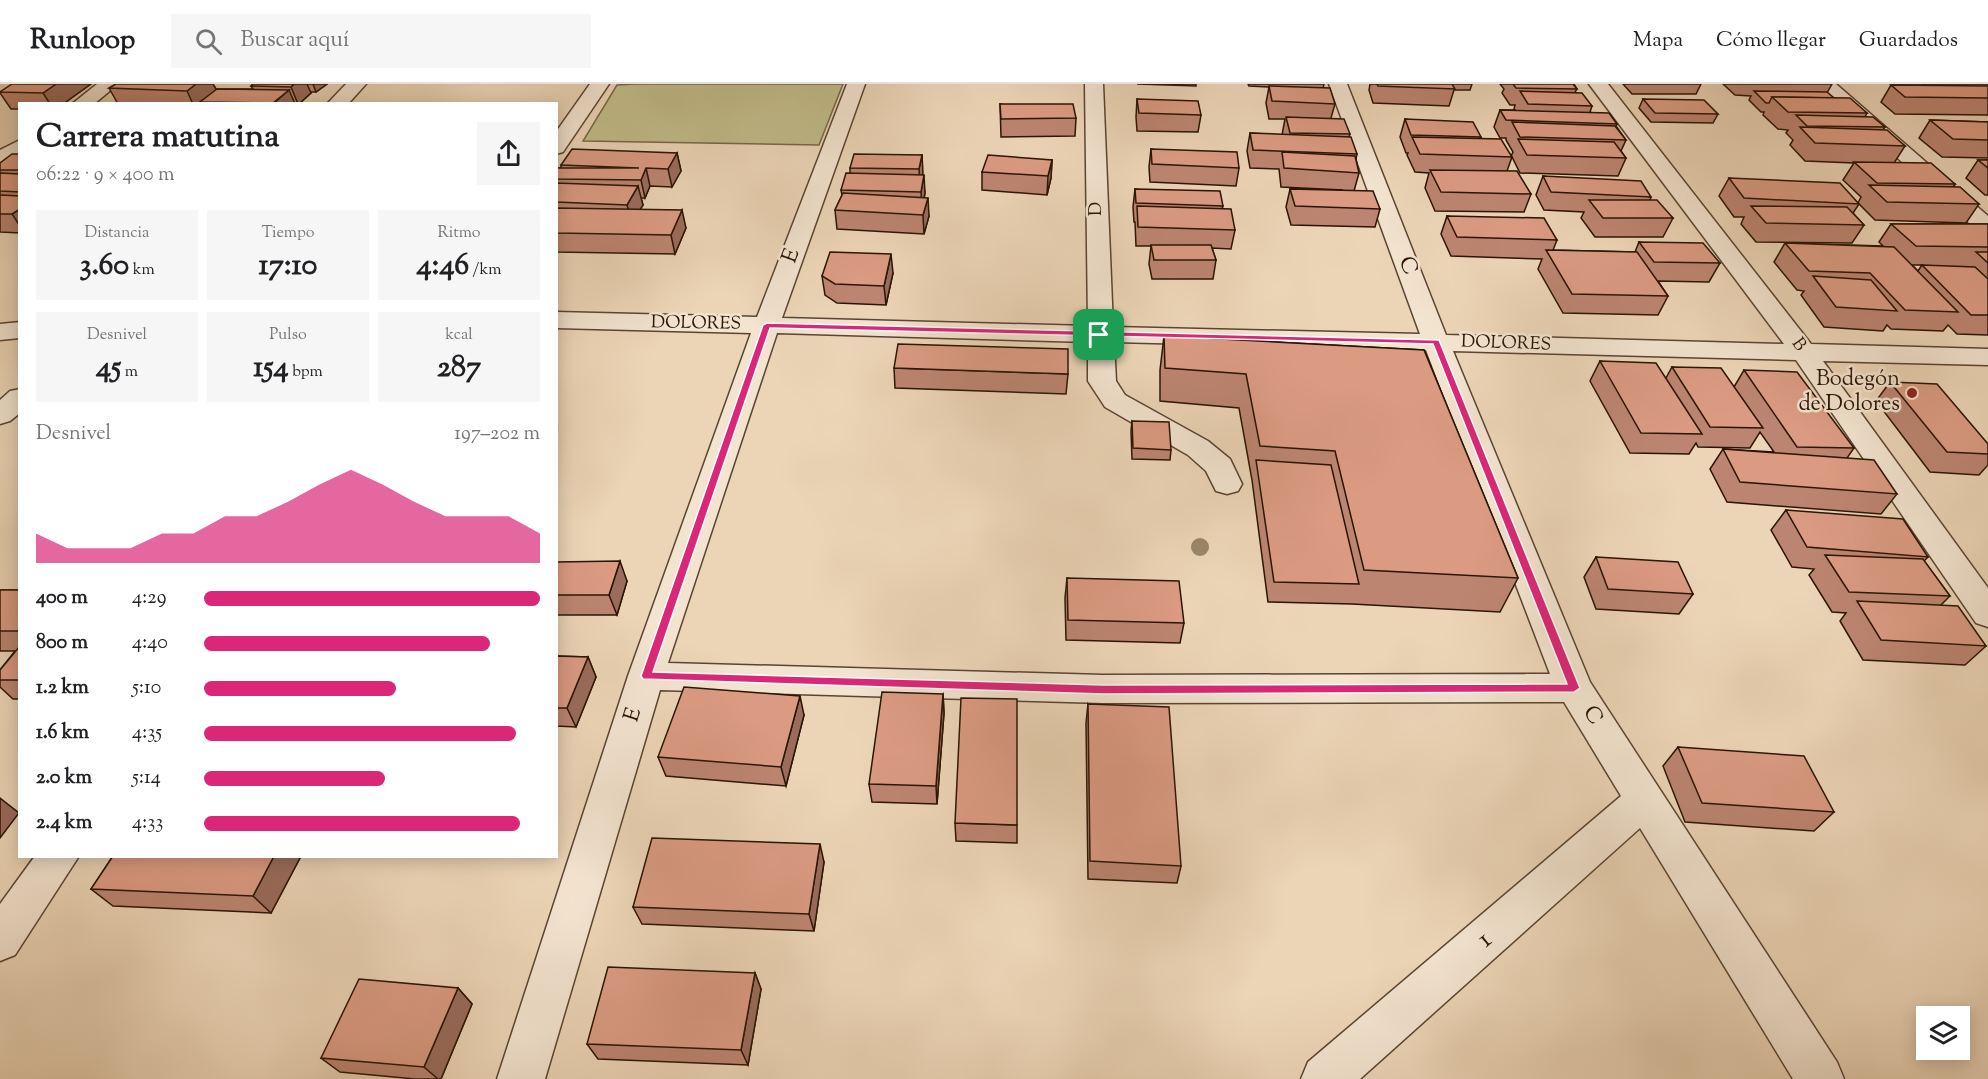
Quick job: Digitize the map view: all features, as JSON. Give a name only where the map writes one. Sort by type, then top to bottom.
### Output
[{"type":"street","points":[[84,102],[109,84]]},
{"type":"street","points":[[338,102],[357,84]]},
{"type":"street","points":[[558,145],[600,84]]},
{"type":"street","name":"E","points":[[520,1079],[646,676],[767,325],[856,84]]},
{"type":"street","name":"D","points":[[1094,84],[1102,381],[1115,400],[1132,413],[1198,448],[1218,466],[1227,484]]},
{"type":"street","name":"C","points":[[1338,84],[1436,342],[1574,688],[1820,1079]]},
{"type":"street","name":"B","points":[[1598,84],[1805,354],[1988,614]]},
{"type":"street","points":[[1825,84],[1988,228]]},
{"type":"street","points":[[0,160],[18,147]]},
{"type":"street","name":"DOLORES","points":[[558,320],[1988,357]]},
{"type":"street","points":[[0,332],[18,330]]},
{"type":"street","points":[[0,415],[18,399]]},
{"type":"street","points":[[646,676],[1103,689],[1574,688]]},
{"type":"street","name":"1","points":[[1325,1079],[1644,800]]},
{"type":"street","points":[[0,940],[58,858]]},
{"type":"shaded area","points":[[843,84],[819,145],[583,141],[617,85]]},
{"type":"building","points":[[12,84],[56,84],[43,93],[0,92]]},
{"type":"building","points":[[116,84],[196,84],[187,91],[109,88]]},
{"type":"building","points":[[253,84],[294,84],[291,87],[251,86]]},
{"type":"building","points":[[1377,84],[1452,84],[1455,89],[1378,86]]},
{"type":"building","points":[[1513,84],[1573,84],[1577,89],[1516,88]]},
{"type":"building","points":[[1891,85],[1988,86],[1988,98],[1905,97]]},
{"type":"building","points":[[1269,86],[1330,88],[1335,104],[1272,101]]},
{"type":"building","points":[[217,89],[289,90],[274,102],[200,102]]},
{"type":"building","points":[[1520,91],[1582,93],[1592,106],[1528,104]]},
{"type":"building","points":[[1754,91],[1827,92],[1834,98],[1772,97],[1769,103],[1766,103]]},
{"type":"building","points":[[1772,97],[1850,98],[1867,113],[1788,112]]},
{"type":"building","points":[[1137,99],[1198,101],[1201,115],[1139,113]]},
{"type":"building","points":[[1643,99],[1704,100],[1718,114],[1655,113]]},
{"type":"building","points":[[1000,104],[1073,104],[1076,118],[1001,119]]},
{"type":"building","points":[[1500,110],[1609,113],[1617,124],[1506,120]]},
{"type":"building","points":[[1796,115],[1873,117],[1885,127],[1807,126]]},
{"type":"building","points":[[1286,117],[1344,119],[1350,134],[1290,133]]},
{"type":"building","points":[[1405,119],[1473,122],[1481,137],[1411,135]]},
{"type":"building","points":[[1930,120],[1988,122],[1988,140],[1953,139]]},
{"type":"building","points":[[1512,122],[1615,126],[1626,140],[1520,137]]},
{"type":"building","points":[[1800,127],[1887,130],[1905,146],[1815,143]]},
{"type":"building","points":[[1250,133],[1351,137],[1357,154],[1253,150]]},
{"type":"building","points":[[1412,137],[1501,139],[1512,157],[1420,154]]},
{"type":"building","points":[[1518,139],[1614,142],[1626,158],[1527,155]]},
{"type":"building","points":[[572,149],[677,153],[668,169],[646,168],[641,180],[558,179],[558,168],[639,168],[561,165]]},
{"type":"building","points":[[1151,149],[1237,152],[1239,168],[1152,164]]},
{"type":"building","points":[[1282,152],[1355,156],[1359,173],[1284,168]]},
{"type":"building","points":[[12,154],[18,154],[18,170],[0,170],[0,163]]},
{"type":"building","points":[[854,154],[922,155],[919,169],[850,168]]},
{"type":"building","points":[[988,155],[1052,160],[1048,176],[982,172]]},
{"type":"building","points":[[1978,160],[1988,160],[1988,168]]},
{"type":"building","points":[[1854,162],[1931,163],[1955,184],[1877,183]]},
{"type":"building","points":[[1430,170],[1517,171],[1531,194],[1441,192]]},
{"type":"building","points":[[0,173],[18,174],[18,192],[0,191]]},
{"type":"building","points":[[846,173],[924,175],[921,192],[841,190]]},
{"type":"building","points":[[1543,176],[1641,181],[1651,197],[1551,192]]},
{"type":"building","points":[[1729,178],[1840,183],[1859,204],[1744,198]]},
{"type":"building","points":[[558,183],[638,186],[627,205],[558,202]]},
{"type":"building","points":[[1869,185],[1960,187],[1979,204],[1887,202]]},
{"type":"building","points":[[1135,189],[1220,191],[1223,206],[1136,203]]},
{"type":"building","points":[[1290,189],[1373,191],[1380,209],[1295,206]]},
{"type":"building","points":[[843,193],[928,198],[923,215],[835,210]]},
{"type":"building","points":[[0,195],[18,196],[18,210],[12,214],[0,214]]},
{"type":"building","points":[[1589,200],[1657,200],[1673,218],[1603,218]]},
{"type":"building","points":[[1137,206],[1231,209],[1235,230],[1138,227]]},
{"type":"building","points":[[1751,206],[1847,207],[1864,225],[1766,223]]},
{"type":"building","points":[[558,208],[682,210],[671,235],[558,233]]},
{"type":"building","points":[[1447,216],[1544,218],[1557,240],[1457,237]]},
{"type":"building","points":[[1891,224],[1988,224],[1988,247],[1916,246]]},
{"type":"building","points":[[1639,242],[1703,243],[1720,263],[1654,262]]},
{"type":"building","points":[[1785,243],[1894,247],[1958,312],[1905,310],[1870,273],[1809,271]]},
{"type":"building","points":[[1151,245],[1211,245],[1216,260],[1154,260]]},
{"type":"building","points":[[1546,250],[1637,252],[1668,296],[1572,294]]},
{"type":"building","points":[[830,252],[891,254],[884,286],[835,284],[822,276]]},
{"type":"building","points":[[1976,252],[1988,252],[1988,263]]},
{"type":"building","points":[[1922,265],[1975,267],[1988,279],[1988,315],[1971,315]]},
{"type":"building","points":[[1813,276],[1871,280],[1897,311],[1836,307]]},
{"type":"building","points":[[1164,336],[1424,350],[1518,578],[1364,570],[1335,451],[1260,446],[1246,374],[1165,368]]},
{"type":"building","points":[[898,344],[1068,349],[1068,374],[894,368]]},
{"type":"building","points":[[1600,361],[1656,363],[1702,434],[1641,433]]},
{"type":"building","points":[[1672,367],[1721,368],[1763,428],[1710,427]]},
{"type":"building","points":[[1744,370],[1797,372],[1854,448],[1797,447]]},
{"type":"building","points":[[1890,382],[1937,384],[1988,444],[1988,454],[1947,452]]},
{"type":"building","points":[[1132,421],[1169,422],[1171,450],[1133,448]]},
{"type":"building","points":[[1723,449],[1874,460],[1897,494],[1740,482]]},
{"type":"building","points":[[1256,460],[1331,465],[1359,584],[1274,582]]},
{"type":"building","points":[[1786,510],[1903,519],[1928,557],[1807,547]]},
{"type":"building","points":[[1825,555],[1923,559],[1950,596],[1849,592]]},
{"type":"building","points":[[1596,557],[1678,562],[1693,594],[1608,589]]},
{"type":"building","points":[[620,561],[609,595],[558,595],[558,562]]},
{"type":"building","points":[[1067,578],[1179,581],[1184,623],[1068,620]]},
{"type":"building","points":[[0,590],[18,590],[18,631],[0,631]]},
{"type":"building","points":[[1857,601],[1958,606],[1986,646],[1881,640]]},
{"type":"building","points":[[18,648],[18,680],[0,680],[0,670]]},
{"type":"building","points":[[558,656],[588,657],[567,708],[558,708]]},
{"type":"building","points":[[684,687],[800,696],[781,767],[658,757]]},
{"type":"building","points":[[882,692],[943,694],[936,786],[869,784]]},
{"type":"building","points":[[961,698],[1017,699],[1017,825],[955,823]]},
{"type":"building","points":[[1088,704],[1169,707],[1181,866],[1090,861]]},
{"type":"building","points":[[1678,747],[1804,756],[1834,812],[1702,803]]},
{"type":"building","points":[[652,838],[820,844],[809,914],[633,907]]},
{"type":"building","points":[[112,858],[273,858],[253,896],[91,889]]},
{"type":"building","points":[[608,967],[755,973],[741,1050],[587,1044]]},
{"type":"building","points":[[359,979],[458,988],[424,1067],[321,1058]]},
{"type":"place","name":"Bodegón de Dolores","points":[[1912,393]]},
{"type":"route","points":[[767,325],[1099,335],[1436,342],[1574,688],[1103,689],[646,676],[767,325]]}]
